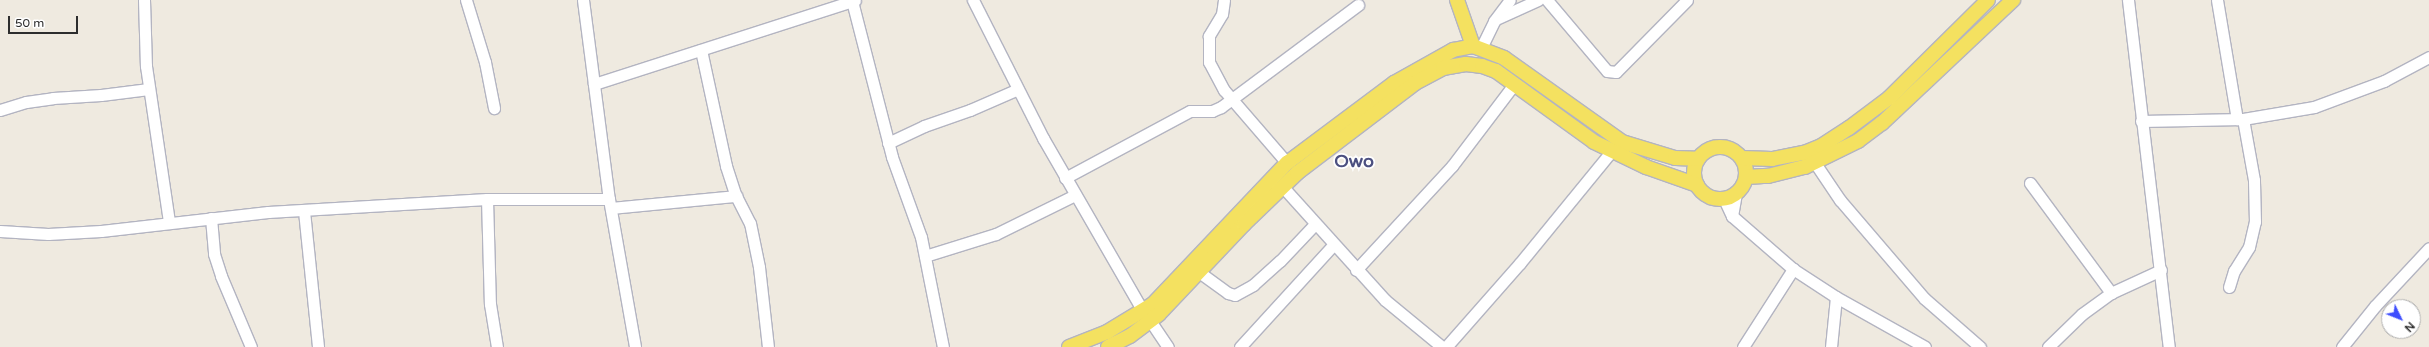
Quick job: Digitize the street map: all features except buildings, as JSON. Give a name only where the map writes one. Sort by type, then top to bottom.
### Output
[{"type":"main road","points":[[1457,0],[1477,47]]},
{"type":"main road","points":[[1742,158],[1772,159],[1804,153],[1821,146],[1849,128],[1889,98],[1988,0]]},
{"type":"main road","points":[[1070,347],[1147,317],[1181,276],[1287,163],[1310,153],[1415,83],[1443,68],[1466,64],[1482,66],[1515,83],[1594,142],[1611,152],[1697,185],[1711,198],[1730,196],[1746,177],[1768,176],[1815,163],[1858,141],[1882,123],[2013,0]]},
{"type":"main road","points":[[1108,347],[1147,317],[1199,272],[1282,186],[1310,153],[1400,80],[1441,56],[1477,47],[1504,58],[1622,142],[1675,158],[1698,160]]},
{"type":"main road","points":[[1697,185],[1694,172],[1698,160],[1707,150],[1719,146],[1732,149],[1742,158],[1746,177]]},
{"type":"street","points":[[144,0],[143,35],[149,89],[169,221]]},
{"type":"street","points":[[466,0],[485,62],[494,108]]},
{"type":"street","points":[[583,0],[610,204],[635,347]]},
{"type":"street","points":[[973,0],[1065,178],[1147,317],[1168,347]]},
{"type":"street","points":[[1224,0],[1219,20],[1209,36],[1207,51],[1215,75],[1232,99],[1287,163]]},
{"type":"street","points":[[1477,47],[1510,0]]},
{"type":"street","points":[[1494,21],[1538,0]]},
{"type":"street","points":[[1547,0],[1607,71],[1616,72],[1687,0]]},
{"type":"street","points":[[2128,0],[2141,121],[2161,270],[2169,347]]},
{"type":"street","points":[[2217,0],[2240,119],[2254,180],[2255,222],[2250,248],[2234,271],[2229,287]]},
{"type":"street","points":[[594,84],[854,1],[888,143],[916,217],[942,347]]},
{"type":"street","points":[[1065,178],[1190,111],[1212,111],[1232,99],[1358,5]]},
{"type":"street","points":[[700,50],[726,166],[736,196],[750,223],[753,235],[768,347]]},
{"type":"street","points":[[2141,121],[2240,119],[2314,107],[2345,97],[2384,81],[2429,58]]},
{"type":"street","points":[[1356,270],[1452,166],[1515,83]]},
{"type":"street","points":[[0,110],[26,102],[53,98],[101,96],[149,89]]},
{"type":"street","points":[[888,143],[924,126],[970,110],[1018,89]]},
{"type":"street","points":[[1446,347],[1520,263],[1611,152]]},
{"type":"street","points":[[1815,163],[1840,200],[1925,299],[1980,347]]},
{"type":"street","points":[[2030,183],[2111,293]]},
{"type":"street","points":[[1282,186],[1333,245],[1385,300],[1442,347]]},
{"type":"street","points":[[925,256],[996,234],[1075,195]]},
{"type":"street","points":[[0,231],[28,234],[71,232],[268,212],[487,199],[610,204],[736,196]]},
{"type":"street","points":[[1730,196],[1732,216],[1794,269],[1836,297],[1925,347]]},
{"type":"street","points":[[487,199],[490,304],[497,347]]},
{"type":"street","points":[[304,211],[318,347]]},
{"type":"street","points":[[211,218],[214,254],[221,276],[251,347]]},
{"type":"street","points":[[1199,272],[1228,293],[1235,295],[1253,285],[1280,261],[1315,224]]},
{"type":"street","points":[[1240,347],[1333,245]]},
{"type":"street","points":[[2342,347],[2375,306],[2427,254]]},
{"type":"street","points":[[1743,347],[1794,269]]},
{"type":"street","points":[[2048,347],[2082,314],[2111,293],[2161,270]]},
{"type":"street","points":[[1831,347],[1836,297]]},
{"type":"district","name":"Owo","points":[[1354,161]]}]
